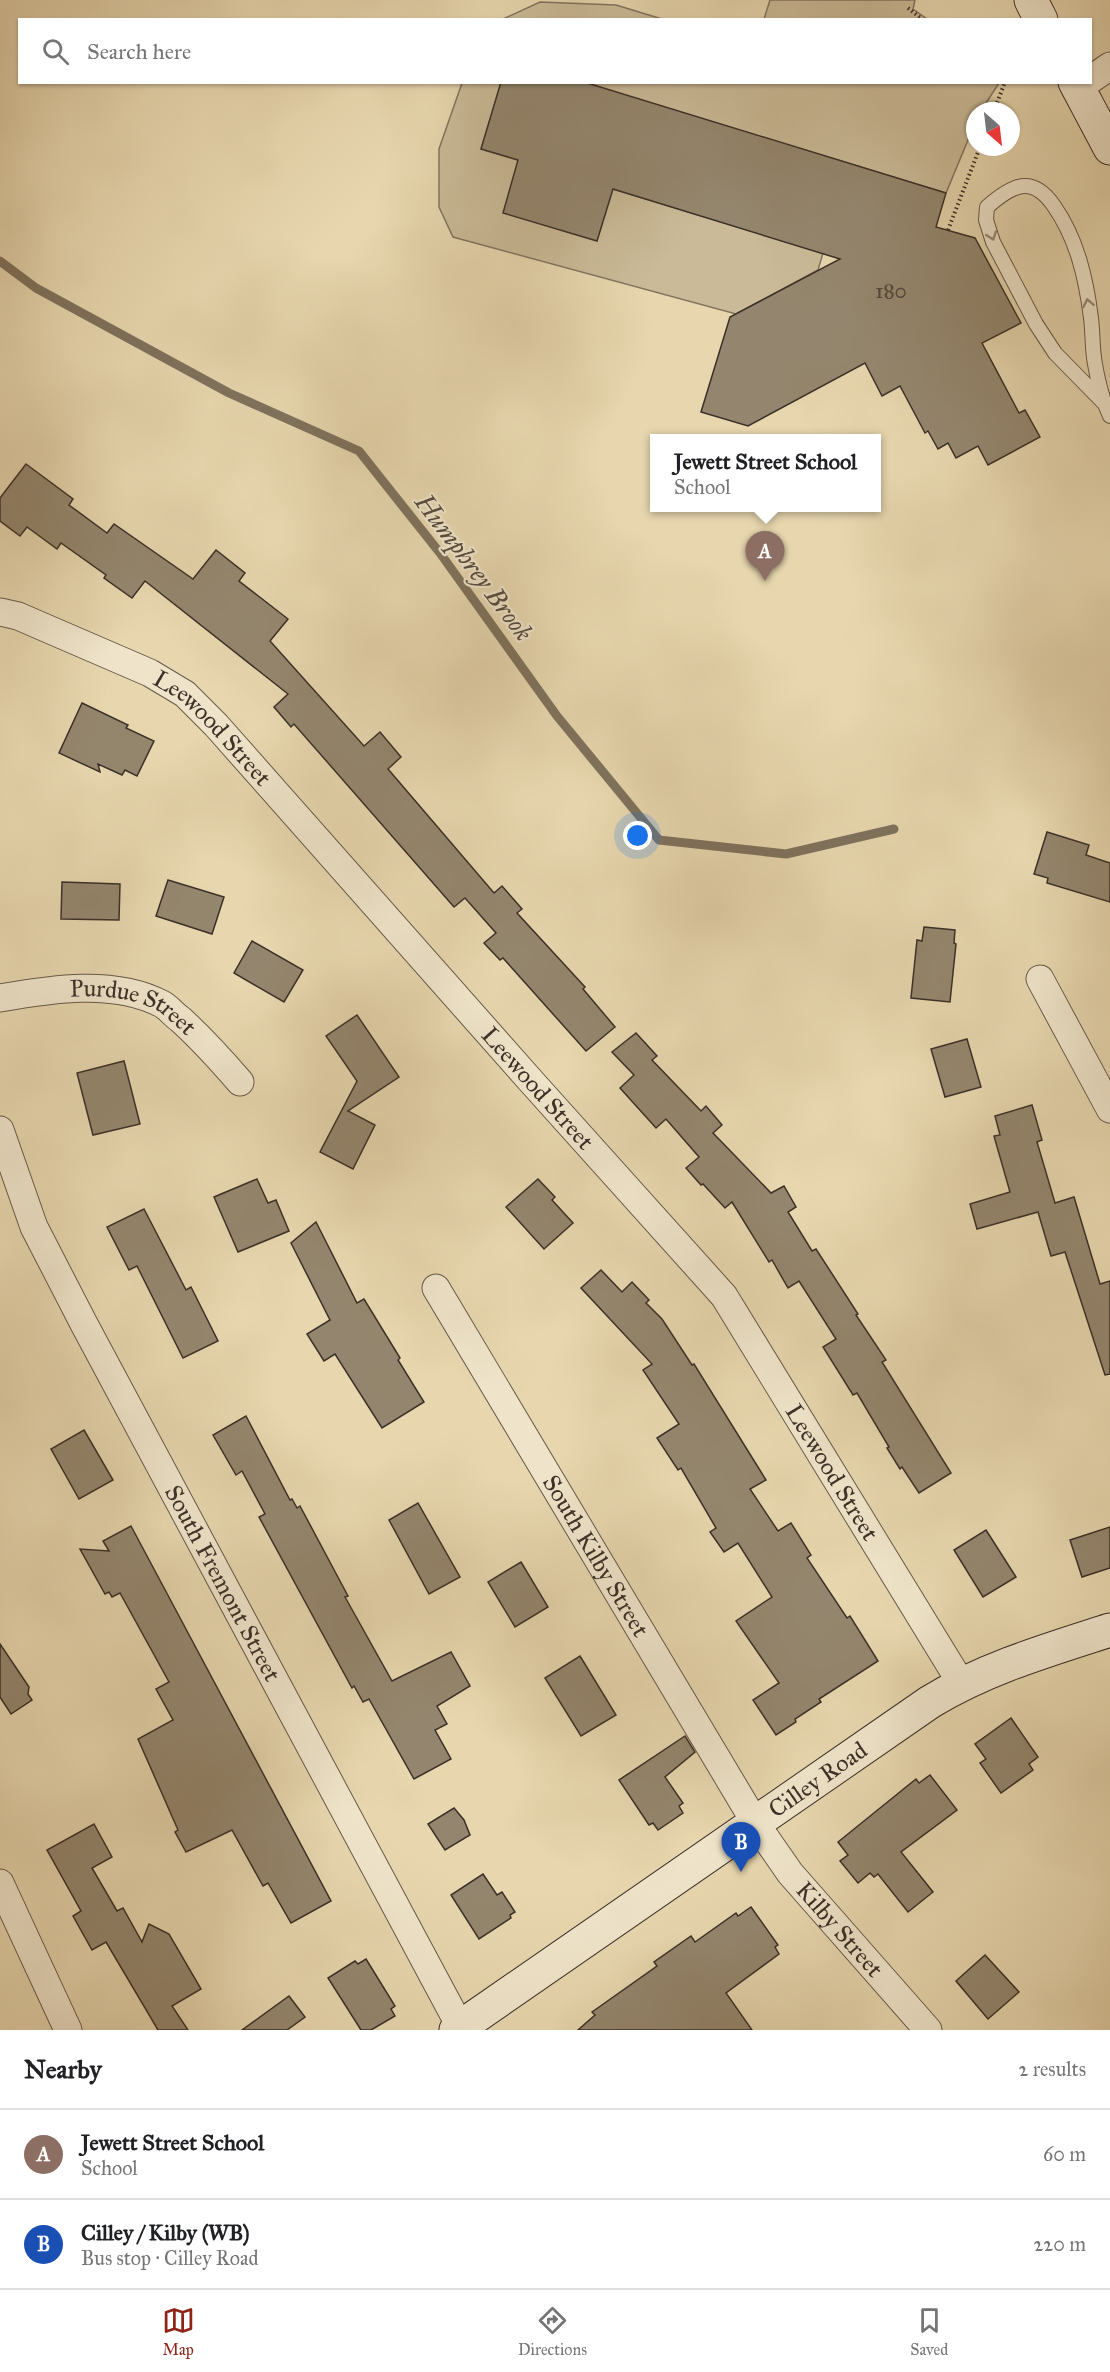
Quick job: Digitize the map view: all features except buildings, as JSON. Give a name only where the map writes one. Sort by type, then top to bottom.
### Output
[{"type":"street","points":[[1031,0],[1040,18]]},
{"type":"street","points":[[1092,77],[1110,66]]},
{"type":"street","points":[[1082,84],[1110,148]]},
{"type":"street","name":"Leewood Street","points":[[0,612],[18,616],[150,673],[185,694],[248,760],[724,1296],[961,1683]]},
{"type":"street","points":[[1040,979],[1110,1109]]},
{"type":"street","name":"Purdue Street","points":[[0,998],[36,992],[89,989],[127,992],[164,1005],[201,1038],[240,1082]]},
{"type":"street","name":"South Fremont Street","points":[[0,1130],[34,1227],[460,2029]]},
{"type":"street","name":"South Kilby Street","points":[[436,1288],[756,1824]]},
{"type":"street","name":"Cilley Road","points":[[460,2029],[930,1702],[961,1683],[1004,1665],[1110,1630]]},
{"type":"street","name":"Kilby Street","points":[[756,1824],[790,1873],[928,2030]]},
{"type":"street","points":[[0,1883],[68,2030]]},
{"type":"lane","points":[[1103,402],[1055,353],[1036,324],[993,242],[986,220],[987,207],[1001,195],[1020,186],[1034,186],[1046,194],[1063,219],[1077,248],[1091,317],[1094,361],[1103,402],[1110,416]]},
{"type":"path","points":[[908,8],[920,18]]},
{"type":"path","points":[[997,102],[1004,84]]},
{"type":"path","points":[[948,230],[977,156]]},
{"type":"shaded area","points":[[770,0],[915,0],[913,9],[926,18],[764,18]]},
{"type":"shaded area","points":[[540,2],[616,5],[659,18],[505,18]]},
{"type":"shaded area","points":[[462,84],[501,84],[481,149],[823,253],[818,270],[736,314],[453,237],[439,207],[439,149]]},
{"type":"shaded area","points":[[587,84],[998,84],[987,102],[966,102],[966,145],[946,193]]},
{"type":"waterway","name":"Humphrey Brook","points":[[0,261],[36,288],[229,393],[359,451],[440,553],[557,716],[659,840],[786,854],[894,829]]},
{"type":"place","name":"Jewett Street School","points":[[765,581]]},
{"type":"place","name":"Cilley / Kilby (WB)","points":[[741,1872]]}]
